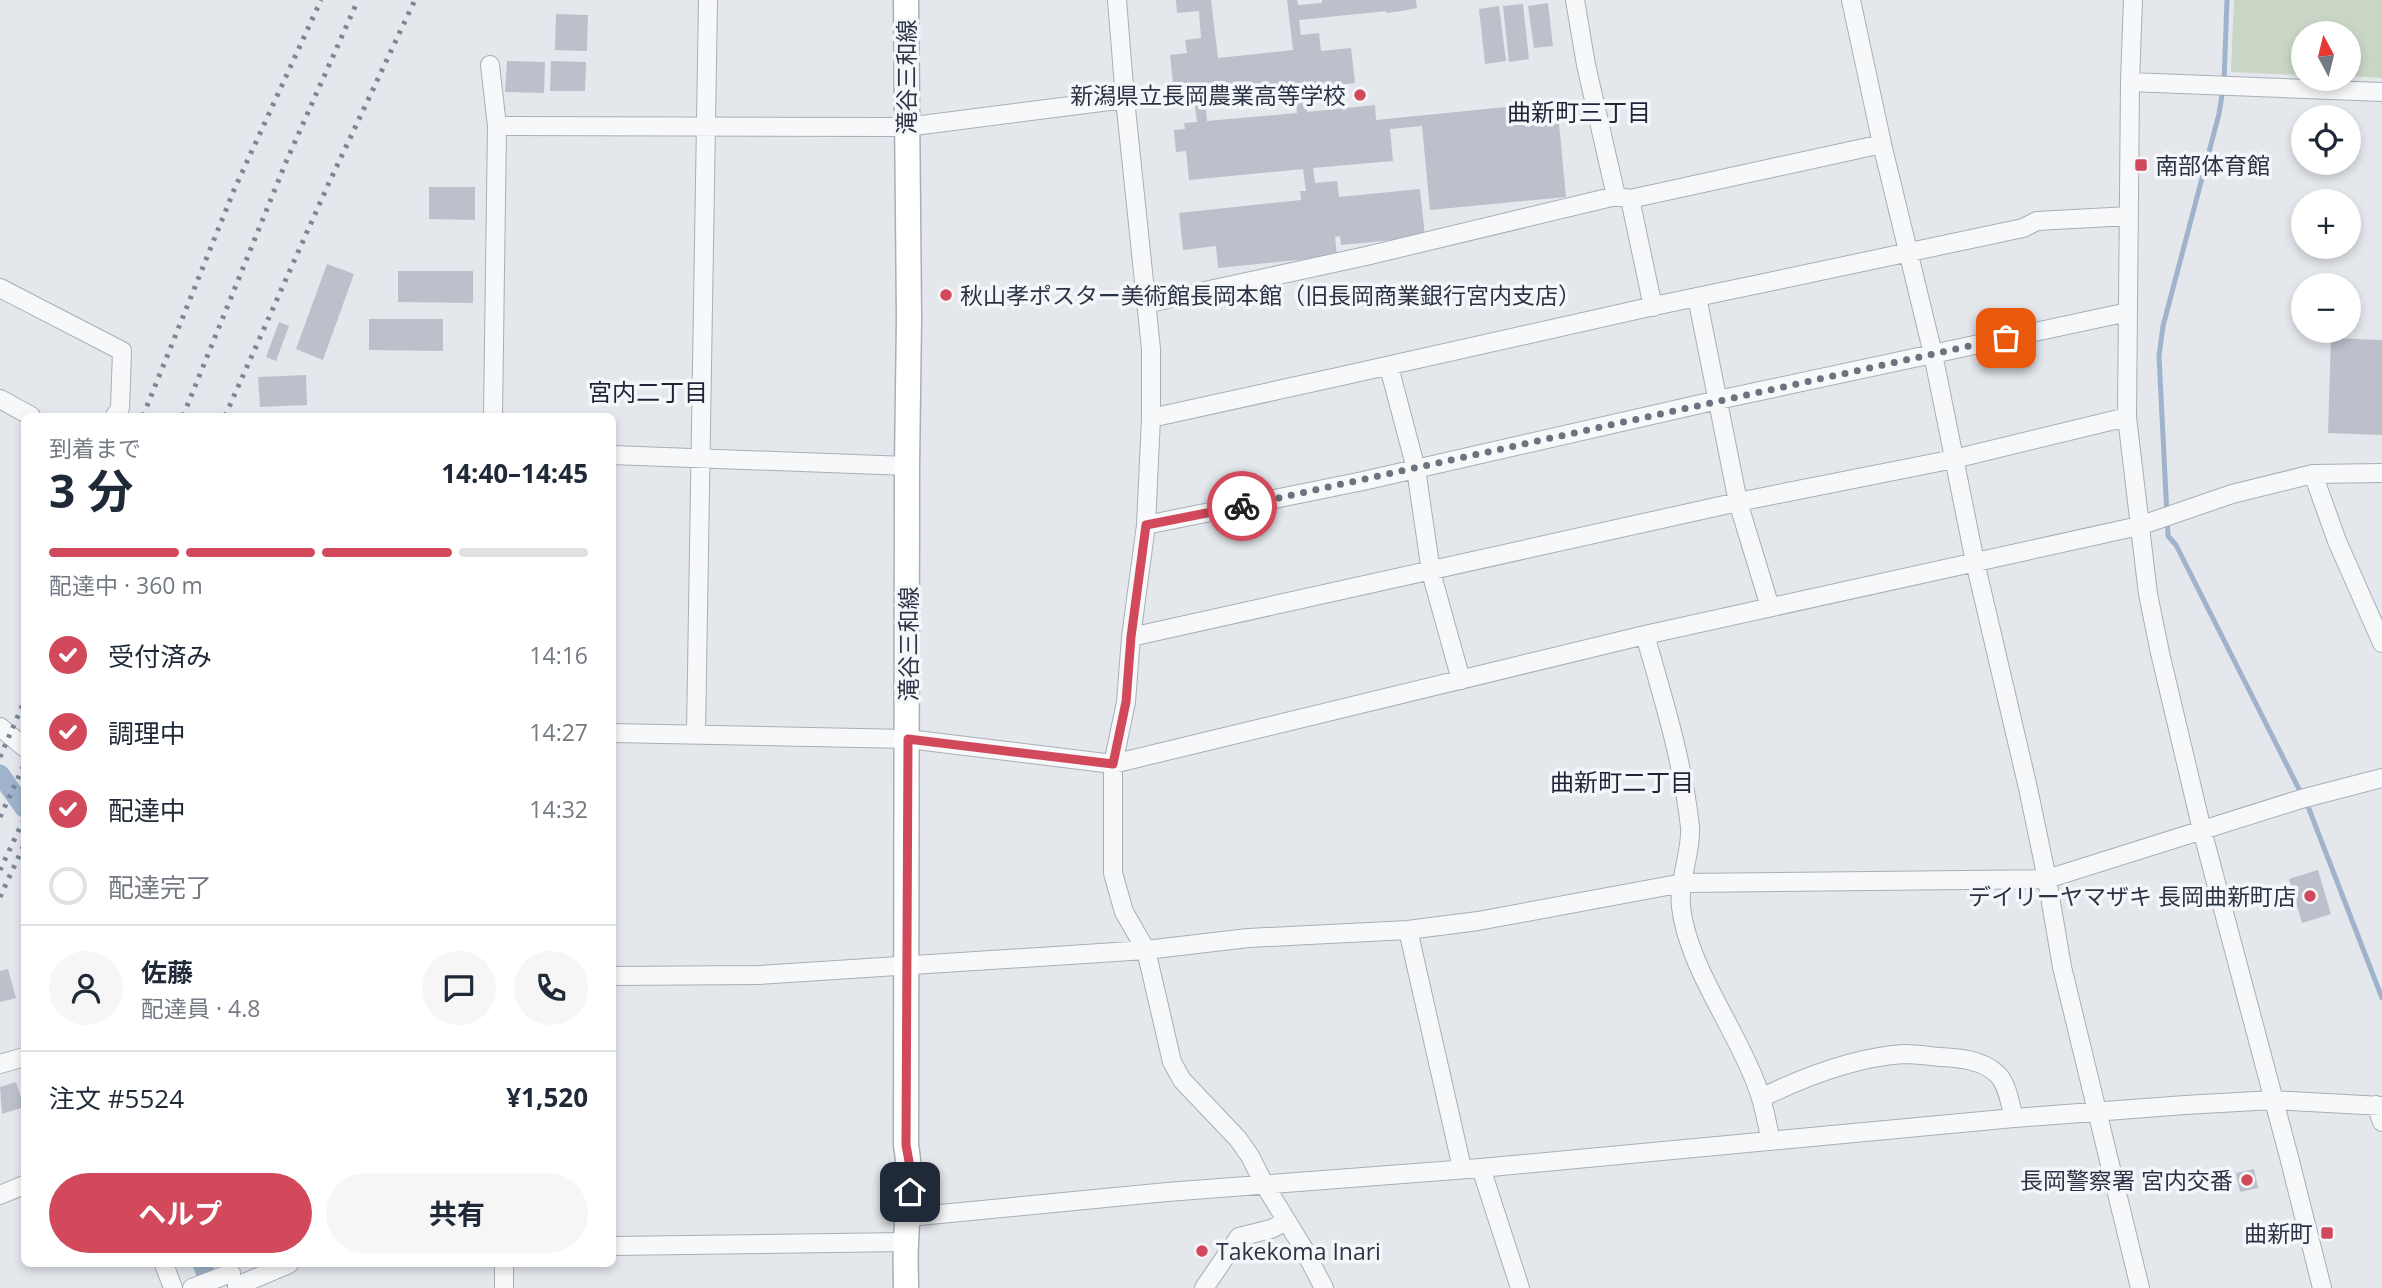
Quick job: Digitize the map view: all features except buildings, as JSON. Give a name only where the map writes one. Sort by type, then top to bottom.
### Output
[{"type":"main road","name":"滝谷三和線","points":[[906,0],[909,317],[906,1145],[910,1167],[906,1288]]},
{"type":"street","points":[[695,733],[708,0]]},
{"type":"street","points":[[1117,0],[1151,349],[1151,418],[1146,525],[1131,637],[1126,702],[1113,764],[1112,873],[1124,912],[1146,950],[1172,1062],[1188,1087],[1238,1139],[1250,1156],[1324,1288]]},
{"type":"street","points":[[1575,0],[1586,65],[1653,306]]},
{"type":"street","points":[[1851,0],[1882,144],[1933,354],[1975,562],[2048,879],[2062,967],[2140,1288]]},
{"type":"street","points":[[2133,0],[2127,417],[2148,594],[2202,830],[2290,1157],[2322,1288]]},
{"type":"street","points":[[490,65],[497,126],[493,413]]},
{"type":"street","points":[[2130,82],[2382,92]]},
{"type":"street","points":[[497,126],[906,127],[1125,99]]},
{"type":"street","points":[[1145,304],[1623,197],[1882,144]]},
{"type":"street","points":[[1151,418],[1389,368],[1653,306],[1908,254],[2023,228],[2037,220],[2129,216]]},
{"type":"street","points":[[0,288],[122,351],[120,408],[118,413]]},
{"type":"street","points":[[1697,298],[1738,502],[1770,607]]},
{"type":"street","points":[[1146,525],[1416,469],[1718,400],[2128,312]]},
{"type":"street","points":[[1389,368],[1416,469],[1431,572],[1461,680]]},
{"type":"street","points":[[0,399],[26,413]]},
{"type":"street","points":[[1131,637],[1738,502],[1954,459],[2127,417]]},
{"type":"street","points":[[616,455],[907,466]]},
{"type":"street","points":[[616,733],[908,739],[1113,764],[1645,635],[2139,526],[2232,494],[2313,474],[2382,473]]},
{"type":"street","points":[[2313,474],[2337,541],[2382,643]]},
{"type":"street","points":[[1645,635],[1668,716],[1691,831],[1681,907],[1690,942],[1705,978],[1759,1089],[1771,1141]]},
{"type":"street","points":[[0,727],[21,744]]},
{"type":"street","points":[[616,976],[759,975],[1146,950],[1248,938],[1408,930],[1478,921],[1683,883],[2048,879],[2301,799],[2382,778]]},
{"type":"street","points":[[1408,930],[1462,1168]]},
{"type":"street","points":[[1761,1098],[1797,1081],[1860,1062],[1904,1054],[1957,1058],[1980,1064],[1998,1074],[2014,1118]]},
{"type":"street","points":[[0,1064],[21,1058]]},
{"type":"street","points":[[909,1217],[2096,1112],[2273,1100],[2380,1111]]},
{"type":"street","points":[[1480,1168],[1520,1288]]},
{"type":"street","points":[[0,1195],[21,1186]]},
{"type":"street","points":[[1204,1288],[1239,1237],[1271,1229],[1287,1221]]},
{"type":"street","points":[[616,1246],[906,1242]]},
{"type":"street","points":[[165,1267],[173,1288]]},
{"type":"street","points":[[192,1288],[231,1275],[273,1267]]},
{"type":"street","points":[[504,1288],[505,1267]]},
{"type":"green space","points":[[2234,0],[2382,0],[2382,78],[2361,77],[2361,21],[2291,21],[2291,74],[2231,72]]},
{"type":"waterway","points":[[2227,0],[2224,82],[2219,114],[2163,326],[2159,356],[2168,536],[2176,545],[2309,809],[2382,998]]},
{"type":"waterway","points":[[0,774],[21,804]]},
{"type":"waterway","points":[[203,1267],[211,1288]]},
{"type":"railway","points":[[144,413],[234,190],[321,0]]},
{"type":"railway","points":[[184,413],[286,162],[358,0]]},
{"type":"railway","points":[[226,413],[328,185],[415,0]]},
{"type":"railway","points":[[0,757],[21,709]]},
{"type":"railway","points":[[0,817],[21,772]]},
{"type":"railway","points":[[0,870],[21,825]]},
{"type":"railway","points":[[0,897],[21,852]]},
{"type":"way so far","points":[[1242,506],[2006,338]]},
{"type":"place","name":"新潟県立長岡農業高等学校","points":[[1360,95]]},
{"type":"place","name":"南部体育館","points":[[2141,165]]},
{"type":"place","name":"秋山孝ポスター美術館長岡本館（旧長岡商業銀行宮内支店）","points":[[946,295]]},
{"type":"place","name":"デイリーヤマザキ 長岡曲新町店","points":[[2310,896]]},
{"type":"place","name":"長岡警察署 宮内交番","points":[[2247,1180]]},
{"type":"place","name":"曲新町","points":[[2327,1233]]},
{"type":"place","name":"Takekoma Inari","points":[[1202,1251]]},
{"type":"district","name":"曲新町三丁目","points":[[1579,111]]},
{"type":"district","name":"宮内二丁目","points":[[648,391]]},
{"type":"district","name":"曲新町二丁目","points":[[1622,781]]},
{"type":"route","points":[[910,1192],[910,1167],[906,1145],[908,739],[1113,764],[1126,702],[1131,637],[1146,525],[1242,506]]}]
